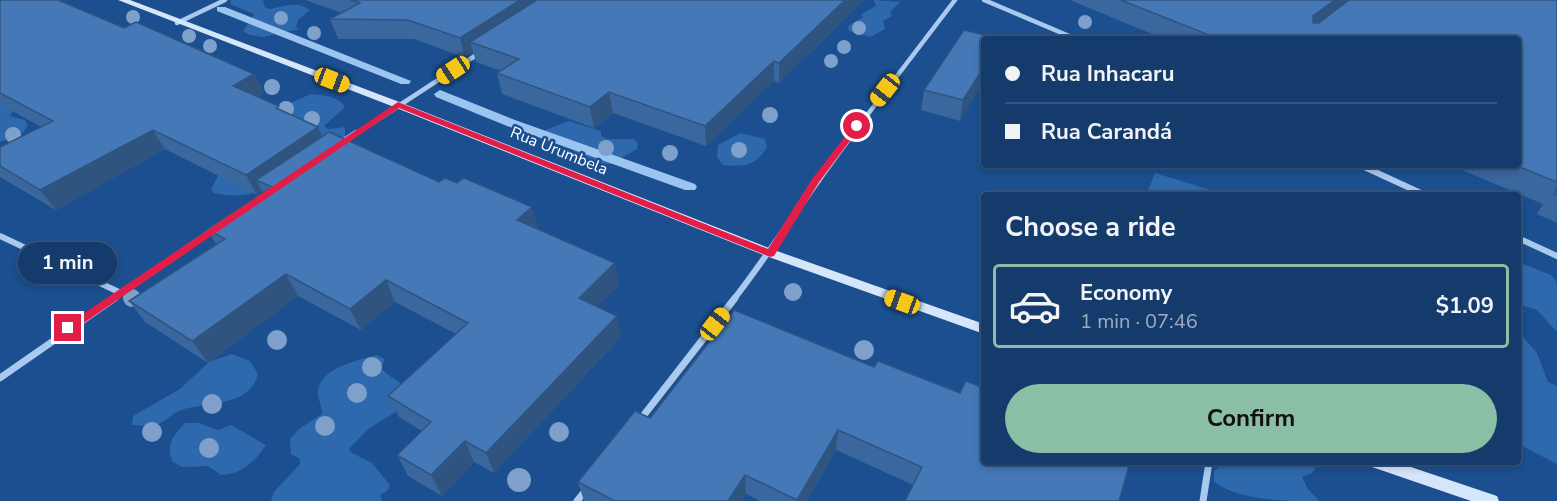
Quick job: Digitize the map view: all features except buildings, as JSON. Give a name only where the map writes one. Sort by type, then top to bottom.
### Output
[{"type":"main road","name":"Rua Urumbela","points":[[122,0],[177,23],[398,105],[770,253],[981,328]]},
{"type":"main road","points":[[1386,465],[1491,501]]},
{"type":"street","points":[[177,23],[225,0]]},
{"type":"street","points":[[634,428],[770,253],[816,181],[955,0]]},
{"type":"street","points":[[984,0],[1069,36]]},
{"type":"street","points":[[330,151],[485,49]]},
{"type":"street","points":[[1366,168],[1418,192]]},
{"type":"street","points":[[0,378],[222,224]]},
{"type":"street","points":[[0,236],[121,293]]},
{"type":"street","points":[[1521,239],[1557,256]]},
{"type":"street","points":[[1203,501],[1209,465]]},
{"type":"street","points":[[578,501],[592,483]]},
{"type":"shaded area","points":[[231,0],[263,0],[265,7],[269,9],[300,5],[310,10],[298,20],[296,27],[299,29],[263,37],[250,35],[243,31],[254,14],[230,4]]},
{"type":"shaded area","points":[[874,0],[900,2],[890,12],[892,16],[883,21],[885,29],[870,37],[849,31],[848,26],[863,17],[861,14],[876,6]]},
{"type":"shaded area","points":[[311,94],[334,98],[342,103],[345,107],[324,126],[328,129],[345,127],[345,137],[300,170],[268,188],[250,194],[214,193],[211,189],[218,176],[288,104]]},
{"type":"shaded area","points":[[0,95],[14,109],[10,116],[25,120],[28,126],[20,136],[0,142]]},
{"type":"shaded area","points":[[569,121],[601,131],[601,136],[608,139],[634,139],[638,144],[637,149],[611,164],[583,164],[573,150],[552,143],[543,135],[545,130]]},
{"type":"shaded area","points":[[740,133],[765,139],[767,147],[754,162],[736,166],[723,165],[717,157],[718,145]]},
{"type":"shaded area","points":[[1155,173],[1217,192],[1147,192]]},
{"type":"shaded area","points":[[1521,263],[1551,275],[1557,282],[1557,332],[1537,310],[1521,305]]},
{"type":"shaded area","points":[[1521,334],[1537,353],[1548,382],[1557,386],[1557,464],[1521,446]]},
{"type":"shaded area","points":[[232,354],[250,361],[258,374],[254,384],[247,392],[228,401],[180,410],[156,425],[132,425],[133,416],[180,389],[209,362]]},
{"type":"shaded area","points":[[377,355],[385,359],[381,368],[405,389],[399,410],[368,429],[349,449],[352,453],[372,463],[390,485],[387,491],[380,495],[382,501],[271,501],[274,492],[300,464],[300,459],[291,454],[290,439],[299,429],[322,414],[318,393],[321,382],[342,366]]},
{"type":"shaded area","points":[[185,423],[199,423],[218,430],[231,425],[266,445],[247,466],[228,474],[221,475],[208,466],[182,467],[173,462],[170,446],[174,436]]},
{"type":"shaded area","points":[[1221,465],[1318,465],[1312,473],[1302,477],[1308,489],[1319,501],[1263,499],[1236,493],[1214,482],[1214,471]]},
{"type":"waterway","points":[[221,9],[405,81]]},
{"type":"waterway","points":[[440,94],[511,123],[690,187]]},
{"type":"route","points":[[68,328],[398,105],[664,213],[770,253],[816,181],[857,126]]}]
